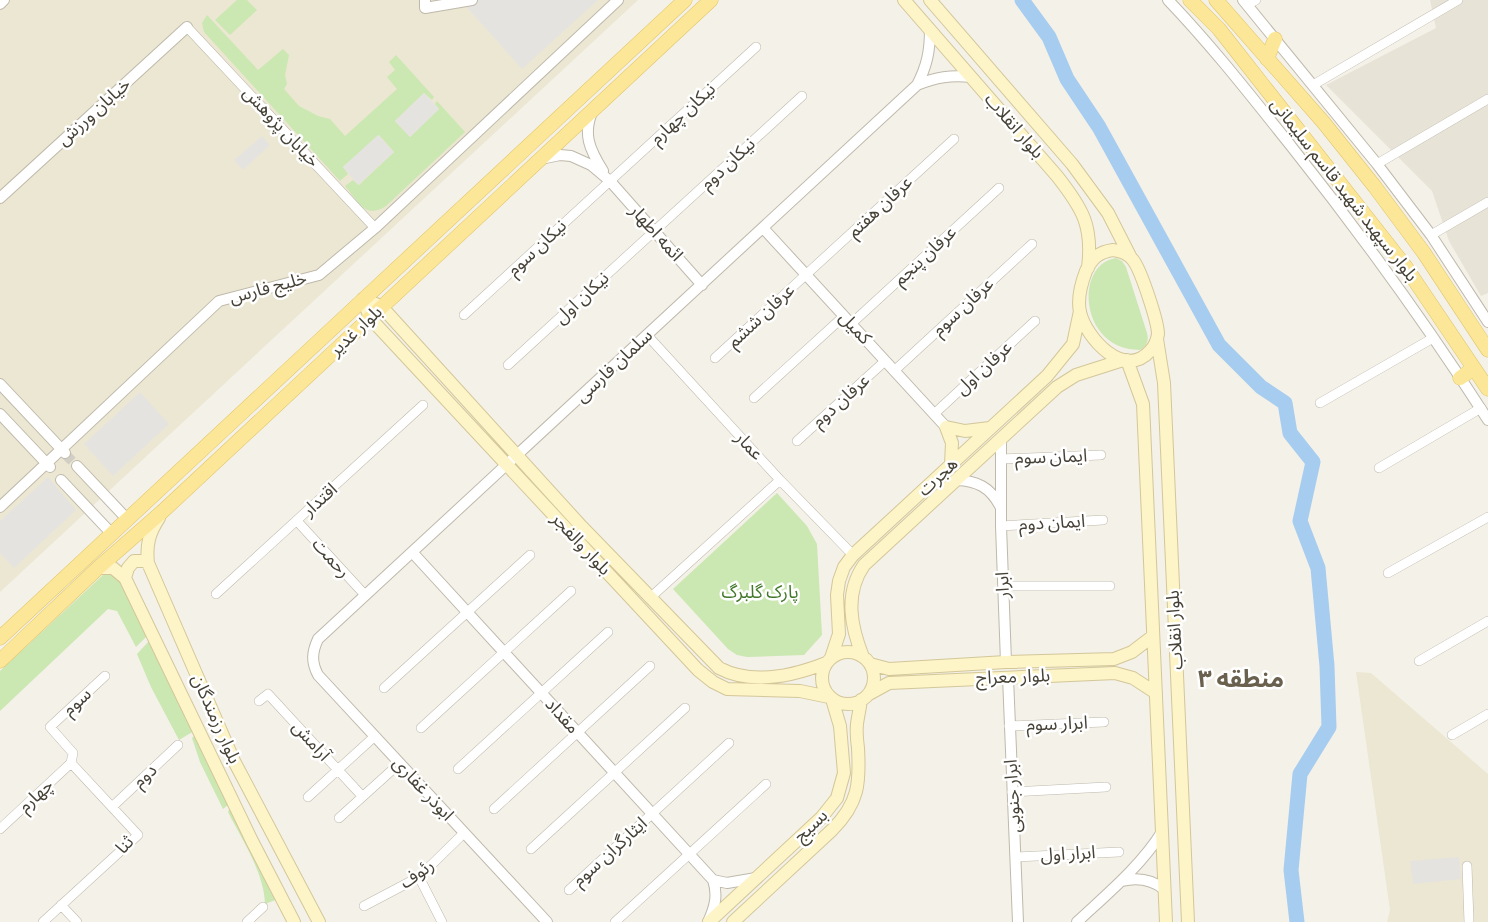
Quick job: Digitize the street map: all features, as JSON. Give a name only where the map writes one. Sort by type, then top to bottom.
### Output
[{"type":"main road","name":"بلوار غدیر","points":[[0,638],[685,0]]},
{"type":"main road","name":"بلوار غدیر","points":[[0,661],[711,0]]},
{"type":"main road","name":"بلوار انقلاب","points":[[904,0],[1075,199],[1086,224],[1091,245],[1088,268]]},
{"type":"main road","name":"بلوار انقلاب","points":[[930,0],[1072,164],[1108,213],[1131,258]]},
{"type":"main road","name":"بلوار سپهبد شهید قاسم سلیمانی","points":[[1190,0],[1219,29],[1405,266],[1488,389]]},
{"type":"main road","name":"بلوار سپهبد شهید قاسم سلیمانی","points":[[1216,0],[1375,187],[1424,253],[1488,350]]},
{"type":"main road","points":[[1267,59],[1275,39]]},
{"type":"main road","points":[[1341,185],[1354,181],[1361,169]]},
{"type":"main road","points":[[1356,204],[1357,197],[1362,191],[1368,187],[1375,187]]},
{"type":"main road","points":[[1107,251],[1120,251],[1131,258],[1136,263],[1158,332],[1151,351],[1140,358],[1125,360],[1102,348],[1092,338],[1084,325],[1079,296],[1082,282],[1095,257],[1107,251]]},
{"type":"main road","points":[[363,299],[381,306]]},
{"type":"main road","points":[[363,299],[370,318]]},
{"type":"main road","name":"بلوار والفجر","points":[[381,306],[582,527],[718,668],[741,677],[756,677],[804,672],[828,660]]},
{"type":"main road","name":"هجرت","points":[[828,660],[838,634],[837,596],[844,567],[853,555],[1047,376],[1073,344],[1080,311]]},
{"type":"main road","name":"بلوار والفجر","points":[[370,318],[698,670],[713,682],[727,688],[800,691],[831,698]]},
{"type":"main road","name":"بلوار انقلاب","points":[[1157,339],[1164,383],[1188,922]]},
{"type":"main road","name":"بلوار انقلاب","points":[[1125,360],[1143,404],[1166,922]]},
{"type":"main road","name":"هجرت","points":[[867,661],[854,634],[852,596],[853,585],[864,565],[1057,387],[1076,375],[1125,360]]},
{"type":"main road","points":[[1460,378],[1474,368]]},
{"type":"main road","points":[[946,427],[965,431],[990,428]]},
{"type":"main road","points":[[946,427],[952,443],[951,464]]},
{"type":"main road","name":"بلوار رزمندگان","points":[[163,511],[148,538],[146,550],[148,563],[234,761],[318,922]]},
{"type":"main road","points":[[853,555],[864,565]]},
{"type":"main road","points":[[98,568],[113,568],[125,578],[128,568],[134,561],[148,563]]},
{"type":"main road","name":"بلوار رزمندگان","points":[[125,578],[252,841],[294,922]]},
{"type":"main road","name":"بلوار معراج","points":[[867,661],[889,669],[1114,659],[1132,652],[1153,636]]},
{"type":"main road","points":[[847,652],[867,661],[874,674],[873,684],[865,697],[852,704],[841,704],[831,698],[823,687],[822,674],[828,660],[847,652]]},
{"type":"main road","points":[[1114,659],[1118,666],[1115,673]]},
{"type":"main road","name":"بلوار معراج","points":[[865,697],[889,683],[1115,673],[1133,678],[1156,693]]},
{"type":"main road","name":"بسیج","points":[[733,922],[838,824],[852,805],[860,774],[856,725],[865,697]]},
{"type":"main road","name":"بسیج","points":[[709,922],[821,818],[837,798],[844,773],[840,726],[831,698]]},
{"type":"street","points":[[0,4],[4,0]]},
{"type":"street","points":[[425,4],[472,0]]},
{"type":"street","name":"خلیج فارس","points":[[0,507],[64,452],[219,301],[319,274],[375,228],[618,0]]},
{"type":"street","points":[[1168,0],[1206,40],[1334,200],[1391,276],[1488,420]]},
{"type":"street","points":[[1313,85],[1458,0]]},
{"type":"street","points":[[1249,2],[1275,39],[1431,235],[1484,309],[1488,322]]},
{"type":"street","name":"خیابان پژوهش","points":[[187,27],[375,228]]},
{"type":"street","name":"خیابان ورزش","points":[[0,198],[187,27]]},
{"type":"street","name":"سلمان فارسی","points":[[313,648],[318,639],[365,595],[917,85],[926,68],[930,49],[930,29]]},
{"type":"street","name":"نیکان چهارم","points":[[610,181],[756,47]]},
{"type":"street","name":"سلمان فارسی","points":[[917,85],[934,78],[951,75],[971,77]]},
{"type":"street","name":"نیکان دوم","points":[[655,231],[802,96]]},
{"type":"street","points":[[1377,165],[1488,99]]},
{"type":"street","name":"ائمه اطهار","points":[[594,109],[589,119],[590,149],[610,181]]},
{"type":"street","name":"عرفان هفتم","points":[[806,275],[954,139]]},
{"type":"street","name":"ائمه اطهار","points":[[539,160],[560,155],[571,156],[591,165],[610,181],[702,285]]},
{"type":"street","name":"نیکان سوم","points":[[464,315],[610,181]]},
{"type":"street","name":"عرفان پنجم","points":[[754,398],[999,188]]},
{"type":"street","points":[[1431,235],[1488,202]]},
{"type":"street","name":"کمیل","points":[[763,228],[946,427]]},
{"type":"street","name":"نیکان اول","points":[[508,365],[655,231]]},
{"type":"street","name":"عرفان سوم","points":[[894,370],[1032,244]]},
{"type":"street","name":"عرفان ششم","points":[[715,358],[806,275]]},
{"type":"street","name":"عرفان اول","points":[[934,414],[1035,321]]},
{"type":"street","name":"عمار","points":[[647,335],[780,480],[853,555]]},
{"type":"street","points":[[1320,403],[1433,338]]},
{"type":"street","name":"عرفان دوم","points":[[797,441],[885,361]]},
{"type":"street","points":[[0,384],[64,452]]},
{"type":"street","name":"اقتدار","points":[[216,594],[423,405]]},
{"type":"street","points":[[1379,468],[1480,408]]},
{"type":"street","points":[[0,414],[48,465]]},
{"type":"street","name":"ابرار","points":[[1001,438],[1001,526],[1006,662]]},
{"type":"street","name":"ایمان سوم","points":[[1001,459],[1101,455]]},
{"type":"street","points":[[77,466],[127,519]]},
{"type":"street","points":[[61,480],[112,534]]},
{"type":"street","points":[[651,597],[780,480]]},
{"type":"street","points":[[957,480],[971,481],[984,486],[995,496],[1002,509]]},
{"type":"street","points":[[1388,573],[1488,518]]},
{"type":"street","name":"ایمان دوم","points":[[1001,526],[1103,520]]},
{"type":"street","name":"رحمت","points":[[297,521],[365,595]]},
{"type":"street","name":"مقداد","points":[[412,552],[713,880]]},
{"type":"street","points":[[384,688],[530,555]]},
{"type":"street","points":[[1004,586],[1110,586]]},
{"type":"street","points":[[421,728],[571,591]]},
{"type":"street","points":[[1419,661],[1488,621]]},
{"type":"street","points":[[458,769],[608,632]]},
{"type":"street","name":"ابوذر غفاری","points":[[313,648],[314,667],[318,675],[547,922]]},
{"type":"street","points":[[494,808],[650,666]]},
{"type":"street","name":"سوم","points":[[50,728],[105,676]]},
{"type":"street","name":"ابرار جنوبی","points":[[1008,677],[1019,920]]},
{"type":"street","name":"آرامش","points":[[259,701],[268,694],[362,796]]},
{"type":"street","points":[[531,849],[685,708]]},
{"type":"street","points":[[1452,735],[1488,714]]},
{"type":"street","name":"ابرار سوم","points":[[1009,726],[1104,722]]},
{"type":"street","name":"ثنا","points":[[43,922],[138,835],[71,763],[73,753],[50,728]]},
{"type":"street","points":[[308,797],[375,736]]},
{"type":"street","name":"ایثارگران سوم","points":[[569,890],[729,743]]},
{"type":"street","name":"دوم","points":[[112,807],[178,744]]},
{"type":"street","name":"چهارم","points":[[0,829],[71,763]]},
{"type":"street","points":[[339,818],[392,771]]},
{"type":"street","points":[[615,922],[766,784]]},
{"type":"street","points":[[1012,792],[1106,787]]},
{"type":"street","points":[[1077,922],[1122,881],[1151,850],[1162,832]]},
{"type":"street","name":"رئوف","points":[[364,906],[419,877],[464,833]]},
{"type":"street","name":"ابرار اول","points":[[1016,857],[1119,852]]},
{"type":"street","points":[[1467,866],[1469,922]]},
{"type":"street","points":[[419,877],[442,922]]},
{"type":"street","points":[[709,922],[716,898],[713,880],[728,883],[756,878]]},
{"type":"street","points":[[1122,881],[1140,878],[1164,889]]},
{"type":"street","points":[[62,905],[77,922]]},
{"type":"street","points":[[247,922],[263,907]]},
{"type":"shaded area","points":[[0,0],[638,0],[0,592]]},
{"type":"shaded area","points":[[598,0],[522,69],[461,1]]},
{"type":"shaded area","points":[[1430,0],[1488,0],[1488,293],[1481,296],[1449,241],[1432,191],[1326,85],[1436,28]]},
{"type":"shaded area","points":[[424,93],[439,109],[410,137],[395,121]]},
{"type":"shaded area","points":[[378,135],[394,152],[358,185],[343,167]]},
{"type":"shaded area","points":[[262,136],[270,145],[243,170],[234,160]]},
{"type":"shaded area","points":[[140,392],[169,424],[113,476],[84,444]]},
{"type":"shaded area","points":[[48,477],[76,510],[14,568],[0,553],[0,521]]},
{"type":"shaded area","points":[[1356,672],[1371,673],[1488,774],[1488,922],[1387,922],[1390,910]]},
{"type":"shaded area","points":[[1459,857],[1461,879],[1413,884],[1410,861]]},
{"type":"green space","points":[[237,0],[247,0],[257,10],[230,35],[215,20]]},
{"type":"green space","points":[[207,15],[258,70],[283,49],[289,55],[285,75],[287,84],[284,89],[299,106],[318,116],[330,119],[345,136],[397,89],[387,77],[395,70],[389,62],[396,55],[434,97],[432,100],[424,93],[395,121],[410,137],[439,109],[435,104],[437,101],[465,132],[386,206],[379,210],[367,210],[358,203],[345,186],[353,180],[359,185],[394,152],[379,135],[343,167],[348,174],[340,181],[204,32],[202,23]]},
{"type":"green space","points":[[1116,258],[1126,267],[1147,333],[1147,343],[1140,350],[1120,346],[1105,336],[1095,322],[1089,306],[1089,290],[1093,275],[1102,264]]},
{"type":"green space","name":"پارک گلبرگ","points":[[777,493],[807,526],[817,544],[822,635],[804,655],[747,657],[737,655],[728,649],[673,589]]},
{"type":"green space","points":[[111,570],[119,574],[148,635],[136,647],[117,611],[108,609],[0,711],[0,671]]},
{"type":"green space","points":[[150,640],[194,731],[179,740],[151,687],[137,654]]},
{"type":"green space","points":[[196,734],[229,804],[223,809],[200,762],[192,738]]},
{"type":"green space","points":[[230,808],[278,899],[265,904],[257,868],[228,812]]},
{"type":"waterway","points":[[1022,0],[1049,37],[1067,79],[1099,127],[1219,345],[1261,387],[1285,403],[1290,433],[1313,462],[1300,521],[1318,568],[1327,666],[1329,727],[1300,774],[1291,870],[1297,922]]},
{"type":"tunnel","points":[[65,454],[77,466]]},
{"type":"district","name":"منطقه ۳","points":[[1241,679]]}]
